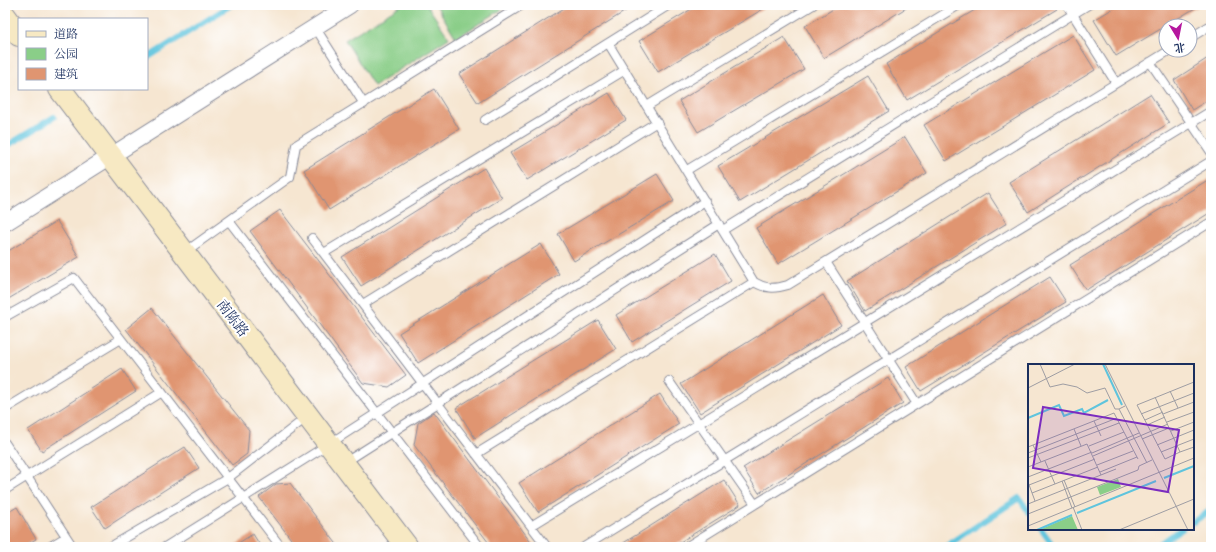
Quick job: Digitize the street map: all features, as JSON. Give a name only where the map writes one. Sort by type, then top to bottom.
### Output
[{"type":"street","points":[[5,223],[112,157],[350,5]]},
{"type":"street","points":[[5,16],[18,34]]},
{"type":"street","name":"南陈路","points":[[61,90],[407,547]]},
{"type":"lane","points":[[184,253],[290,177],[296,145],[522,5]]},
{"type":"lane","points":[[485,120],[669,5]]},
{"type":"lane","points":[[647,106],[814,5]]},
{"type":"lane","points":[[686,170],[959,5]]},
{"type":"lane","points":[[1067,5],[1116,83]]},
{"type":"lane","points":[[343,464],[438,403],[721,227],[1088,5]]},
{"type":"lane","points":[[1198,33],[1211,25]]},
{"type":"lane","points":[[315,27],[364,104]]},
{"type":"lane","points":[[608,43],[754,282],[764,288],[776,289],[788,285],[826,262],[1158,57]]},
{"type":"lane","points":[[1150,62],[1211,152]]},
{"type":"lane","points":[[324,253],[625,70]]},
{"type":"lane","points":[[531,526],[1211,111]]},
{"type":"lane","points":[[363,304],[657,122]]},
{"type":"lane","points":[[584,547],[1211,161]]},
{"type":"lane","points":[[165,547],[423,384],[705,201]]},
{"type":"lane","points":[[229,221],[480,547]]},
{"type":"lane","points":[[686,547],[1211,222]]},
{"type":"lane","points":[[312,238],[547,547]]},
{"type":"lane","points":[[826,262],[917,404]]},
{"type":"lane","points":[[5,317],[74,278],[281,547]]},
{"type":"lane","points":[[476,454],[754,282]]},
{"type":"lane","points":[[5,409],[121,339]]},
{"type":"lane","points":[[669,381],[755,504]]},
{"type":"lane","points":[[5,490],[162,392]]},
{"type":"lane","points":[[110,547],[228,478],[308,417]]},
{"type":"lane","points":[[5,443],[73,547]]},
{"type":"lane","points":[[49,547],[66,536]]},
{"type":"green space","points":[[401,5],[427,5],[449,38],[374,86],[345,40]]},
{"type":"green space","points":[[436,5],[509,5],[456,38]]},
{"type":"building","points":[[569,5],[631,5],[632,7],[478,103],[459,74]]},
{"type":"building","points":[[698,5],[761,5],[763,9],[658,72],[639,41]]},
{"type":"building","points":[[840,5],[911,5],[824,58],[805,26]]},
{"type":"building","points":[[983,5],[1054,5],[1057,9],[907,100],[886,64]]},
{"type":"building","points":[[1119,5],[1200,5],[1179,18],[1158,18],[1158,30],[1116,56],[1094,20]]},
{"type":"building","points":[[1073,35],[1095,70],[946,161],[924,125]]},
{"type":"building","points":[[784,37],[804,69],[698,132],[679,101]]},
{"type":"building","points":[[1211,56],[1211,98],[1192,110],[1174,80]]},
{"type":"building","points":[[868,76],[889,111],[740,202],[718,166]]},
{"type":"building","points":[[434,89],[459,129],[329,210],[304,170]]},
{"type":"building","points":[[609,93],[626,120],[527,180],[510,153]]},
{"type":"building","points":[[1150,94],[1169,123],[1028,212],[1009,182]]},
{"type":"building","points":[[905,137],[927,173],[778,264],[756,228]]},
{"type":"building","points":[[484,168],[502,198],[361,286],[342,257]]},
{"type":"building","points":[[657,174],[674,201],[574,261],[558,234]]},
{"type":"building","points":[[1211,178],[1211,212],[1086,290],[1070,265]]},
{"type":"building","points":[[988,193],[1007,223],[865,311],[847,281]]},
{"type":"building","points":[[280,210],[406,375],[389,387],[363,383],[250,231]]},
{"type":"building","points":[[57,221],[79,257],[5,301],[5,253]]},
{"type":"building","points":[[541,244],[559,274],[418,363],[399,333]]},
{"type":"building","points":[[715,254],[731,281],[632,342],[616,315]]},
{"type":"building","points":[[1050,277],[1066,302],[921,391],[906,367]]},
{"type":"building","points":[[823,295],[841,325],[700,413],[681,384]]},
{"type":"building","points":[[152,308],[249,430],[247,454],[232,465],[126,329]]},
{"type":"building","points":[[598,320],[616,349],[475,438],[456,408]]},
{"type":"building","points":[[122,369],[136,391],[42,451],[28,430]]},
{"type":"building","points":[[888,378],[903,403],[759,493],[743,468]]},
{"type":"building","points":[[660,394],[679,424],[538,512],[519,483]]},
{"type":"building","points":[[434,412],[535,547],[492,547],[414,445],[418,423]]},
{"type":"building","points":[[185,447],[199,468],[105,528],[91,507]]},
{"type":"building","points":[[724,480],[740,505],[672,547],[617,547]]},
{"type":"building","points":[[290,483],[339,547],[297,547],[259,497],[276,484]]},
{"type":"building","points":[[17,507],[36,539],[22,547],[5,547],[5,514]]},
{"type":"building","points":[[253,534],[261,547],[232,547]]},
{"type":"waterway","points":[[148,57],[231,5]]},
{"type":"waterway","points":[[5,147],[54,117]]},
{"type":"waterway","points":[[945,547],[1019,498],[1028,511]]},
{"type":"waterway","points":[[1194,521],[1211,510]]},
{"type":"waterway","points":[[1042,530],[1054,547]]},
{"type":"waterway","points":[[1155,547],[1180,530]]}]
